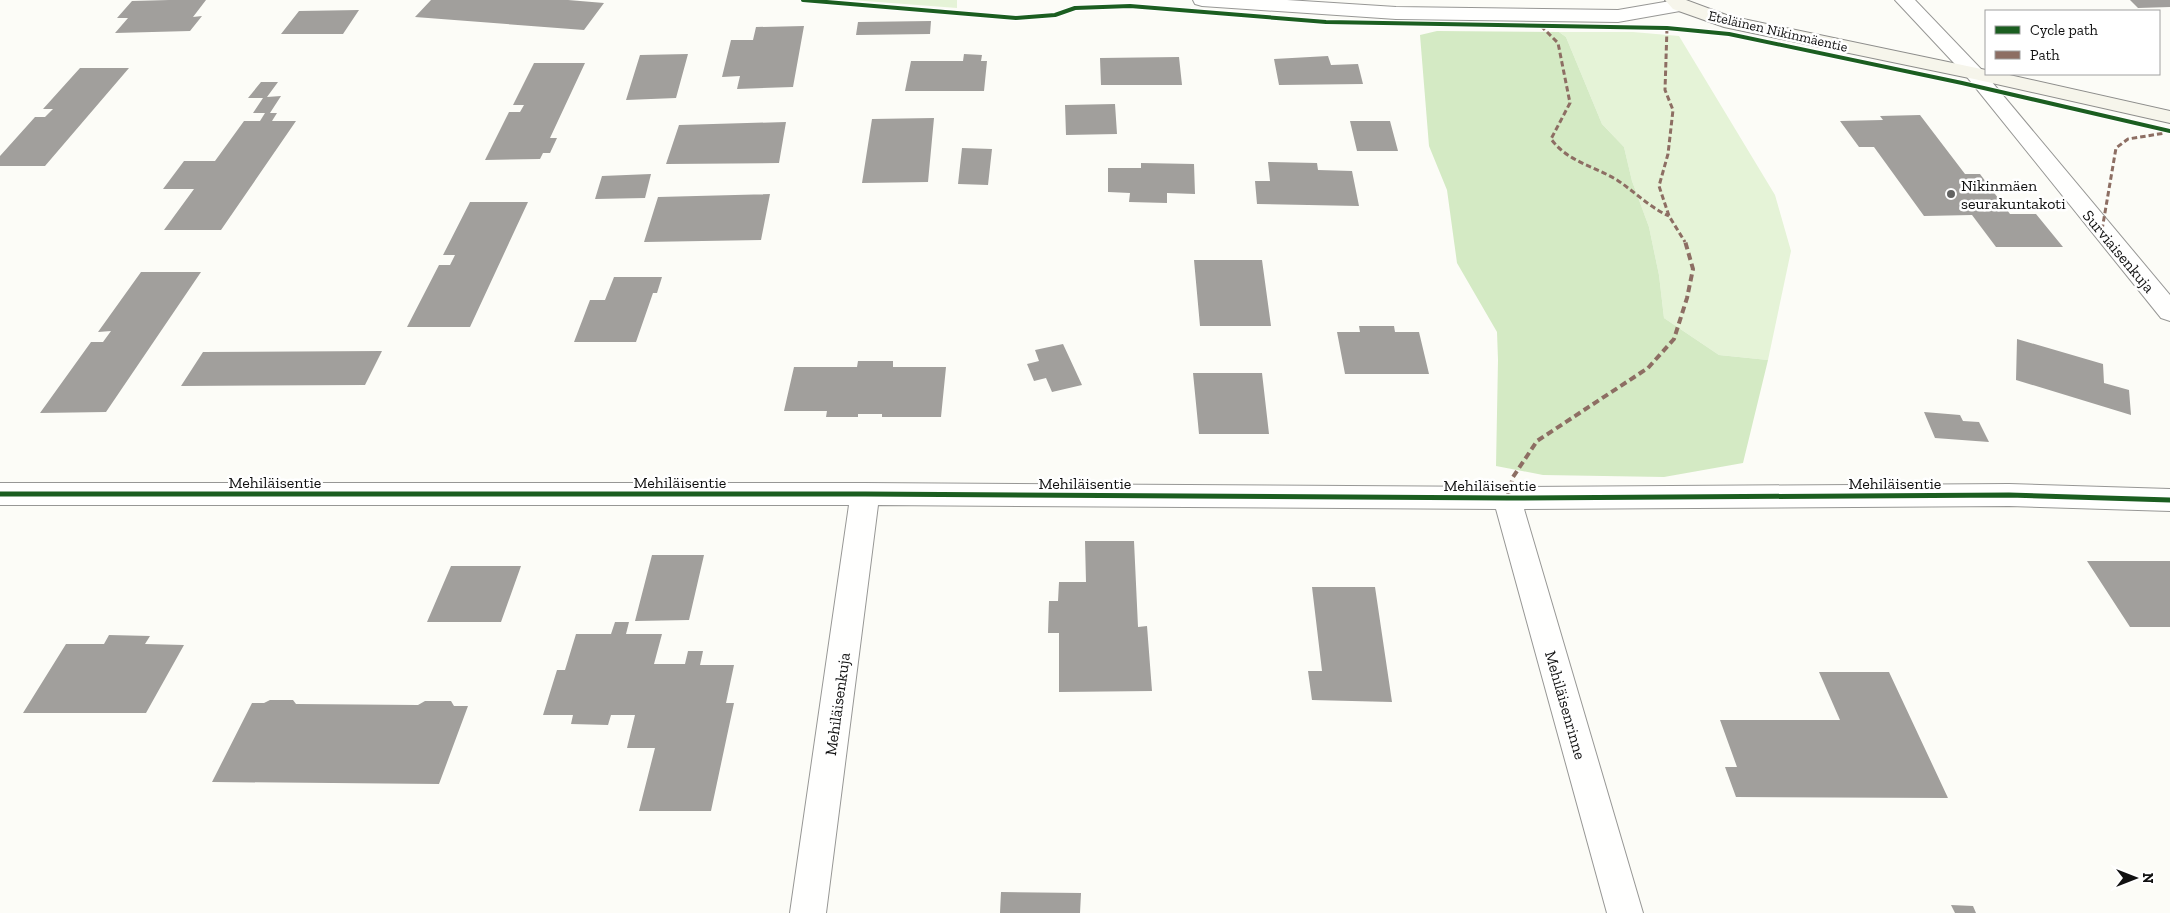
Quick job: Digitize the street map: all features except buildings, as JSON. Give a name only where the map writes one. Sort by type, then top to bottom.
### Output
[{"type":"street","name":"Eteläinen Nikinmäentie","points":[[1202,0],[1396,13],[1618,16],[1677,3],[1724,21],[1974,73],[2170,117]]},
{"type":"street","name":"Surviaisenkuja","points":[[1904,0],[1974,73],[2170,312]]},
{"type":"street","name":"Mehiläisentie","points":[[0,494],[865,494],[1507,498],[2009,495],[2170,500]]},
{"type":"street","name":"Mehiläisenkuja","points":[[808,913],[865,494]]},
{"type":"street","name":"Mehiläisenrinne","points":[[1507,498],[1625,913]]},
{"type":"green space","points":[[852,0],[957,0],[957,8]]},
{"type":"green space","points":[[1437,31],[1559,32],[1566,37],[1602,124],[1624,147],[1632,181],[1649,227],[1659,275],[1664,318],[1719,355],[1768,360],[1743,463],[1664,477],[1543,475],[1496,466],[1497,332],[1457,263],[1447,190],[1429,146],[1420,35]]},
{"type":"green space","points":[[1559,32],[1633,32],[1679,36],[1775,195],[1791,251],[1768,360],[1719,355],[1664,318],[1659,275],[1649,227],[1632,181],[1624,147],[1602,124],[1566,37]]},
{"type":"marked path","points":[[1541,26],[1558,43],[1570,103],[1551,139],[1564,154],[1618,181],[1650,207],[1669,216]]},
{"type":"marked path","points":[[1507,498],[1513,477],[1537,441],[1648,368],[1674,339],[1687,298],[1693,269],[1684,238],[1669,216],[1659,186],[1668,154],[1673,110],[1665,90],[1667,28]]},
{"type":"marked path","points":[[2102,230],[2116,148],[2128,139],[2165,133]]},
{"type":"cycle path","points":[[803,0],[1016,18],[1055,15],[1075,8],[1130,6],[1326,22],[1667,28],[1729,34],[1962,83],[2170,131]]},
{"type":"cycle path","points":[[0,494],[865,494],[1507,498],[2009,495],[2170,500]]},
{"type":"place","name":"Nikinmäen seurakuntakoti","points":[[1951,194]]}]
